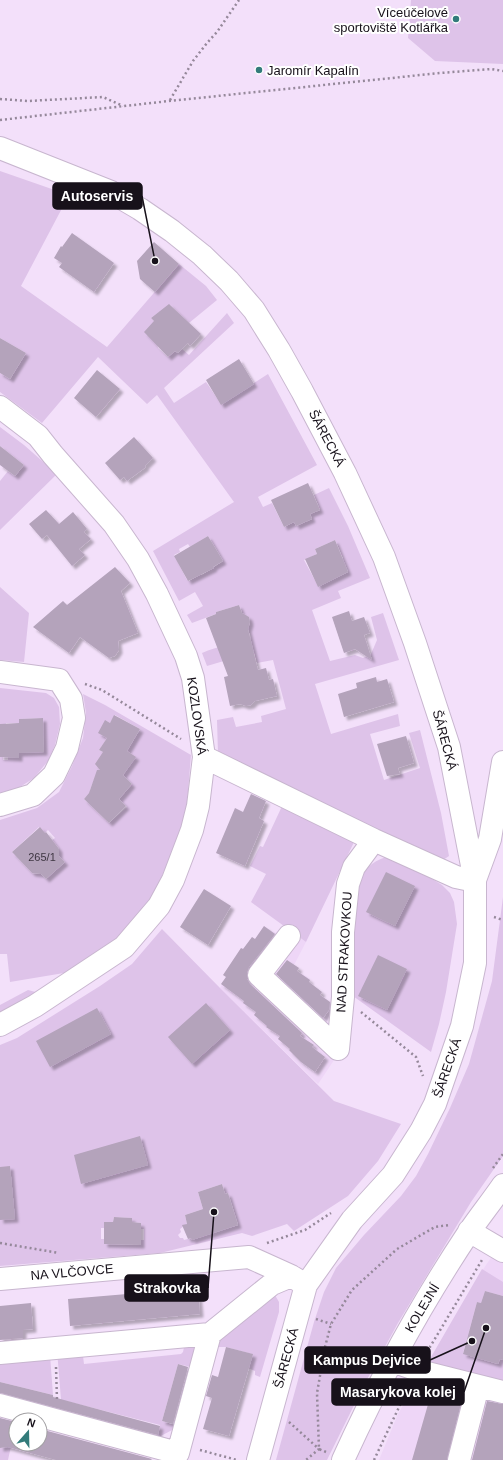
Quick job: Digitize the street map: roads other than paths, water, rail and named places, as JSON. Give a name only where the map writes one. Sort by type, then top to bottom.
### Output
[{"type":"street","name":"ŠÁRECKÁ","points":[[0,148],[111,192],[140,209],[172,231],[202,255],[229,281],[254,310],[302,391],[345,473],[384,557],[415,643],[449,748],[475,881],[475,963],[462,1026],[435,1104],[421,1131],[393,1175],[298,1281],[258,1460]]},
{"type":"street","name":"KOZLOVSKÁ","points":[[0,407],[38,436],[114,524],[138,559],[157,594],[186,656],[193,678],[204,757],[198,806],[192,830],[173,880],[159,906],[124,946],[41,1002],[0,1025]]},
{"type":"street","points":[[0,672],[59,680],[71,699],[74,718],[67,748],[54,775],[34,795],[0,806]]},
{"type":"street","points":[[204,757],[374,840],[456,877],[475,881],[490,839],[503,762]]},
{"type":"street","name":"NAD STRAKOVKOU","points":[[289,936],[259,975],[338,1049],[343,997],[343,932],[348,884],[354,866],[374,840]]},
{"type":"street","name":"KOLEJNÍ","points":[[335,1456],[422,1307],[469,1231],[503,1185]]},
{"type":"street","points":[[469,1231],[497,1247]]},
{"type":"street","name":"NA VLČOVCE","points":[[0,1279],[249,1257],[298,1281]]},
{"type":"street","points":[[0,1353],[210,1334],[272,1284],[298,1281]]},
{"type":"street","points":[[0,1405],[178,1453],[210,1334]]},
{"type":"street","points":[[392,1360],[417,1369],[503,1392]]},
{"type":"street","points":[[459,1460],[478,1386]]},
{"type":"place","name":"Víceúčelové sportoviště Kotlářka","points":[[456,19]]},
{"type":"place","name":"Jaromír Kapalín","points":[[259,70]]},
{"type":"place","name":"Autoservis","points":[[155,261]]},
{"type":"place","name":"Strakovka","points":[[214,1212]]},
{"type":"place","name":"Masarykova kolej","points":[[486,1328]]},
{"type":"place","name":"Kampus Dejvice","points":[[472,1341]]}]
